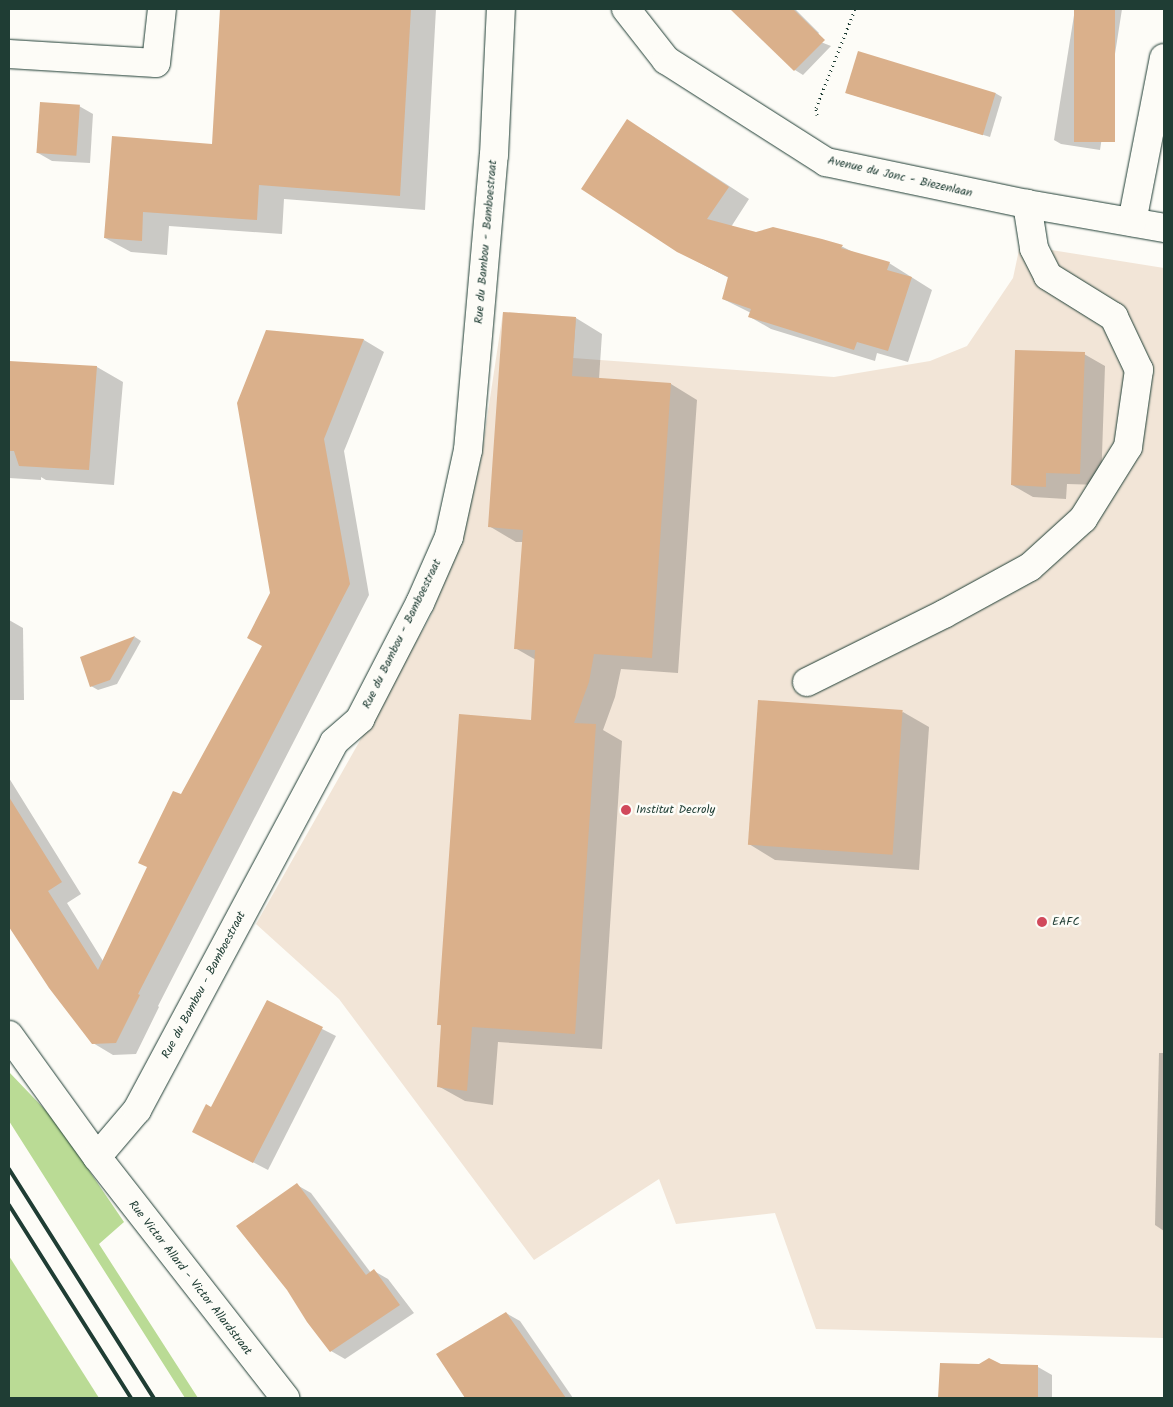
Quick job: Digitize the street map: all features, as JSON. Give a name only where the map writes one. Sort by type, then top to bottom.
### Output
[{"type":"street","points":[[9,54],[156,63],[162,9]]},
{"type":"street","name":"Rue du Bambou - Bamboestraat","points":[[97,1157],[138,1110],[334,742],[360,719],[420,603],[449,537],[468,450],[494,155],[502,9]]},
{"type":"street","name":"Avenue du Jonc - Biezenlaan","points":[[626,9],[666,60],[826,162],[1027,204],[1164,228]]},
{"type":"street","points":[[1132,222],[1164,58]]},
{"type":"street","points":[[807,682],[944,614],[1030,567],[1083,519],[1128,447],[1139,370],[1114,317],[1048,276],[1034,248],[1027,204]]},
{"type":"street","name":"Rue Victor Allard - Victor Allardstraat","points":[[9,1035],[97,1157],[285,1398]]},
{"type":"path","points":[[826,162],[816,108],[855,9]]},
{"type":"shaded area","name":"Institut Decroly","points":[[1020,245],[1164,268],[1164,1338],[816,1329],[775,1213],[676,1224],[659,1179],[534,1260],[339,999],[256,924],[430,617],[463,536],[481,458],[503,312],[576,317],[573,358],[834,377],[930,361],[967,346],[1013,278]]},
{"type":"green space","points":[[9,1072],[54,1119],[124,1222],[99,1244],[198,1398],[185,1398],[9,1121]]},
{"type":"green space","points":[[9,1256],[99,1398],[9,1398]]},
{"type":"building","points":[[220,9],[411,9],[400,196],[259,185],[257,220],[143,212],[142,241],[104,238],[112,136],[212,144]]},
{"type":"building","points":[[730,9],[793,9],[825,40],[794,71]]},
{"type":"building","points":[[1074,9],[1115,9],[1115,142],[1074,142]]},
{"type":"building","points":[[858,51],[996,93],[983,135],[845,93]]},
{"type":"building","points":[[40,102],[80,105],[76,156],[36,153]]},
{"type":"building","points":[[627,119],[729,187],[707,219],[756,232],[773,227],[822,239],[843,245],[841,248],[890,262],[887,270],[912,277],[888,351],[857,342],[854,350],[748,317],[751,309],[722,299],[728,277],[677,252],[581,189]]},
{"type":"building","points":[[503,312],[576,317],[572,376],[671,383],[652,658],[594,654],[589,682],[574,723],[596,724],[575,1034],[472,1027],[467,1091],[437,1087],[441,1025],[437,1025],[459,714],[531,720],[535,650],[514,649],[523,530],[488,527]]},
{"type":"building","points":[[266,330],[364,339],[324,439],[350,584],[138,994],[140,995],[116,1043],[92,1044],[49,988],[9,927],[9,797],[62,882],[48,891],[98,970],[147,867],[138,863],[173,791],[181,794],[262,646],[247,638],[270,593],[237,403]]},
{"type":"building","points":[[1015,350],[1085,352],[1080,474],[1046,473],[1046,487],[1011,485]]},
{"type":"building","points":[[9,361],[97,366],[89,470],[19,466],[14,451],[9,451]]},
{"type":"building","points":[[135,636],[110,680],[90,687],[80,657]]},
{"type":"building","points":[[758,700],[903,710],[893,855],[748,845]]},
{"type":"building","points":[[267,1000],[323,1027],[253,1163],[192,1132],[206,1104],[211,1107]]},
{"type":"building","points":[[297,1183],[366,1275],[374,1269],[400,1305],[330,1352],[307,1322],[287,1290],[236,1226]]},
{"type":"building","points":[[506,1312],[566,1398],[465,1398],[436,1354]]},
{"type":"building","points":[[989,1358],[1001,1364],[1038,1365],[1038,1398],[938,1398],[940,1363],[979,1364]]},
{"type":"railway","points":[[9,1169],[154,1398]]},
{"type":"railway","points":[[9,1205],[131,1398]]},
{"type":"place","name":"Institut Decroly","points":[[626,810]]},
{"type":"place","name":"EAFC","points":[[1042,922]]}]
